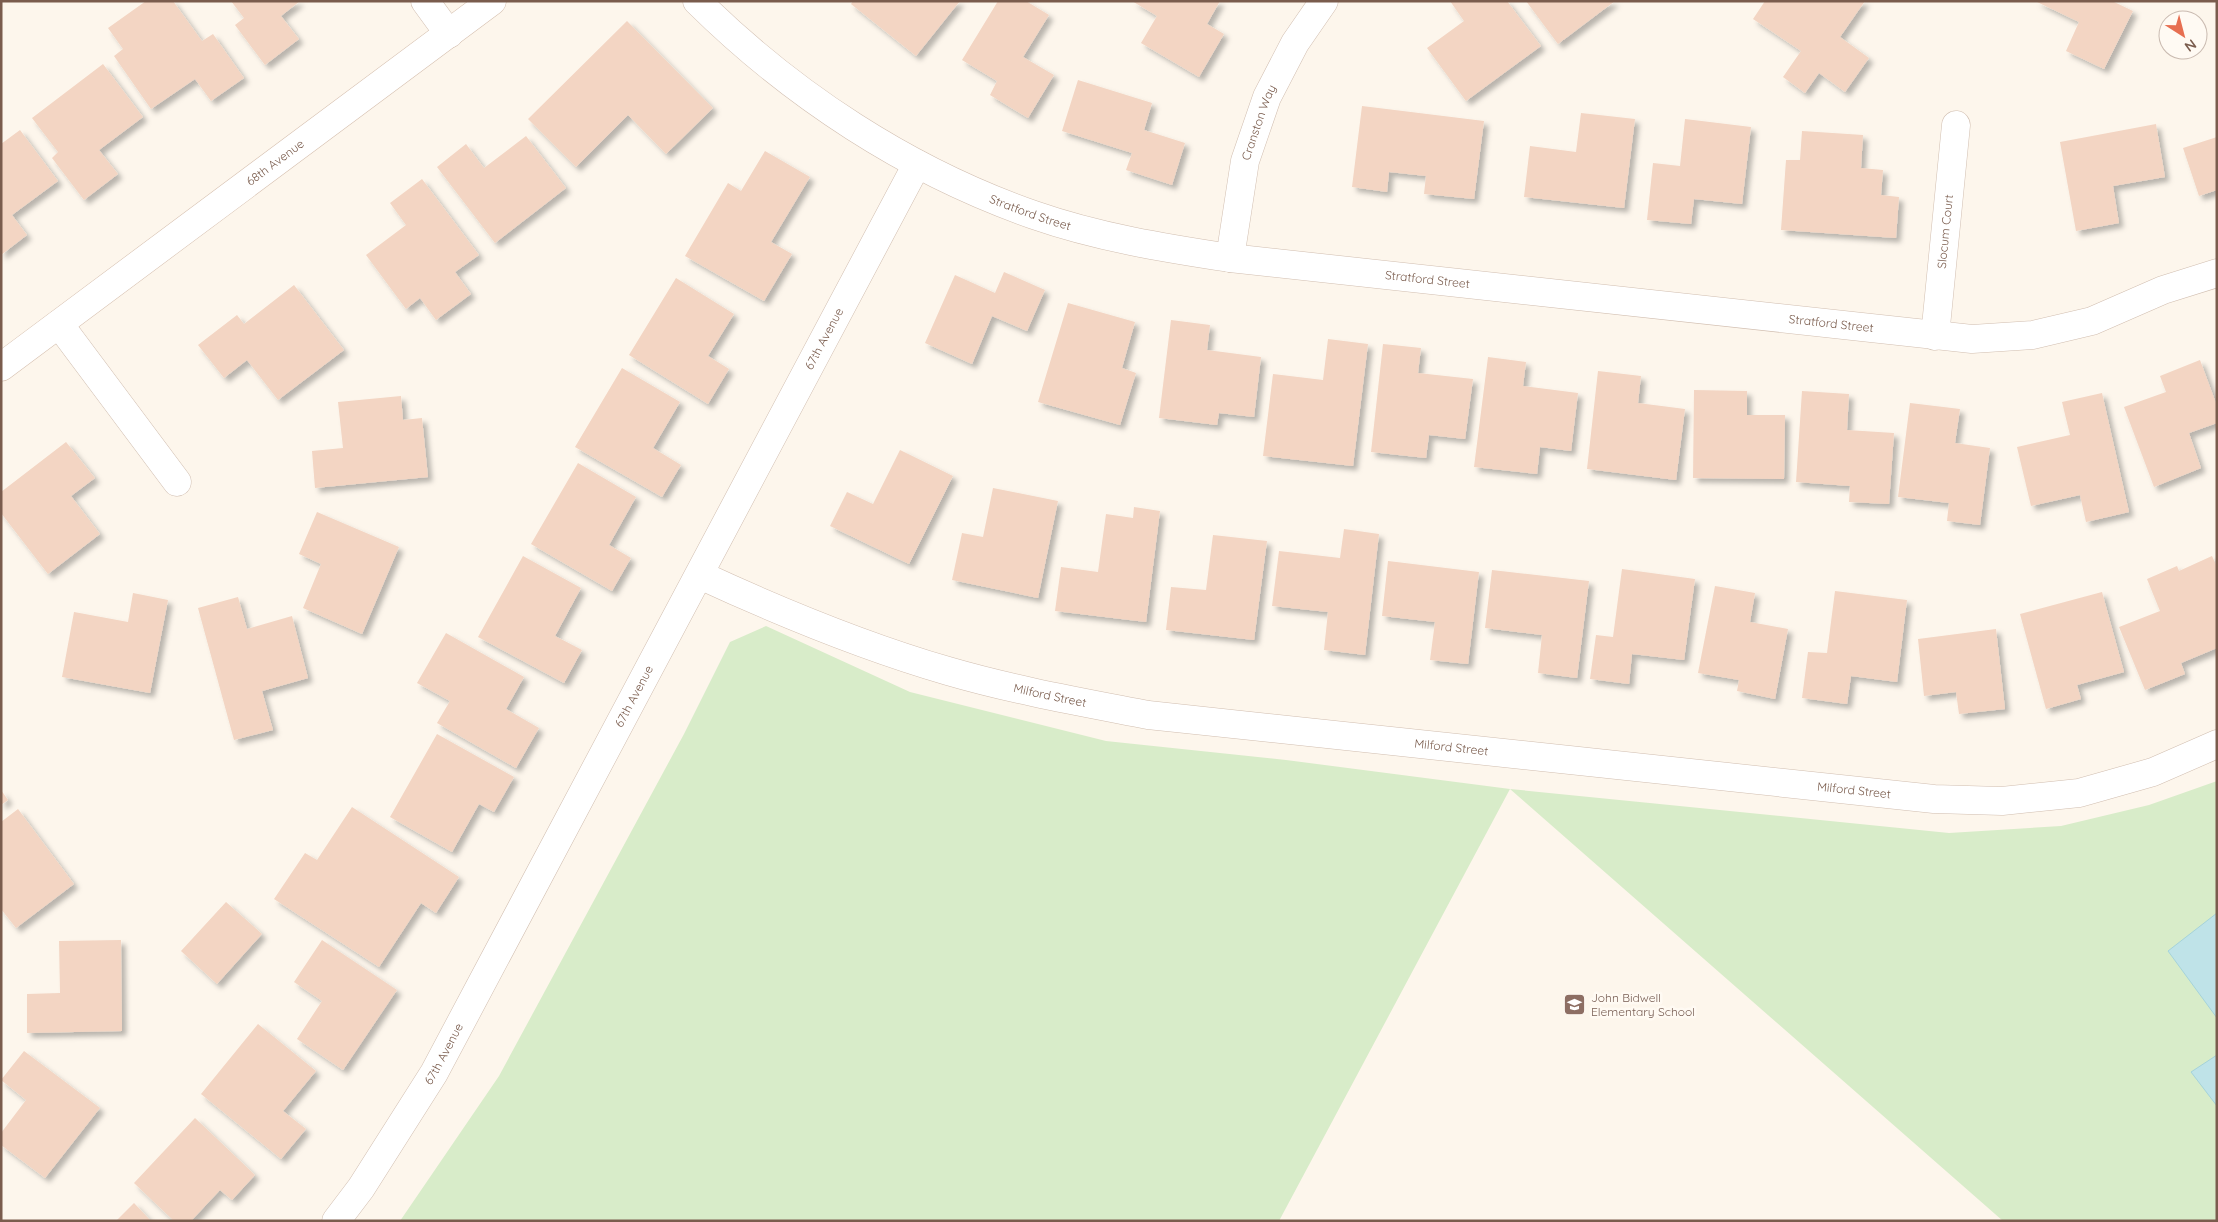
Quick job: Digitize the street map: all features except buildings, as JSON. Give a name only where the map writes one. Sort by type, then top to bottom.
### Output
[{"type":"street","points":[[425,1],[449,34]]},
{"type":"street","name":"68th Avenue","points":[[1,367],[492,1]]},
{"type":"street","name":"Stratford Street","points":[[697,1],[765,64],[841,119],[917,164],[948,180],[1034,215],[1138,244],[1230,258],[1972,339],[2033,335],[2092,321],[2163,290],[2217,274]]},
{"type":"street","name":"Cranston Way","points":[[1230,258],[1245,161],[1267,97],[1295,43],[1324,1]]},
{"type":"street","name":"Slocum Court","points":[[1935,336],[1956,126]]},
{"type":"street","name":"67th Avenue","points":[[336,1221],[360,1188],[434,1074],[917,164]]},
{"type":"street","points":[[59,324],[177,482]]},
{"type":"street","name":"Milford Street","points":[[700,575],[755,600],[851,639],[948,671],[1048,696],[1148,715],[1934,798],[2002,801],[2078,792],[2153,772],[2217,744]]},
{"type":"green space","points":[[766,626],[910,692],[1106,741],[1286,760],[1510,789],[1279,1221],[400,1221],[499,1076],[684,734],[730,642]]},
{"type":"green space","points":[[2217,781],[2217,1221],[2003,1221],[1510,789],[1949,833],[2061,826],[2149,805]]},
{"type":"water","points":[[2217,913],[2217,1018],[2168,951]]},
{"type":"water","points":[[2217,1055],[2217,1106],[2191,1072]]},
{"type":"place","name":"John Bidwell Elementary School","points":[[1575,1005]]}]
